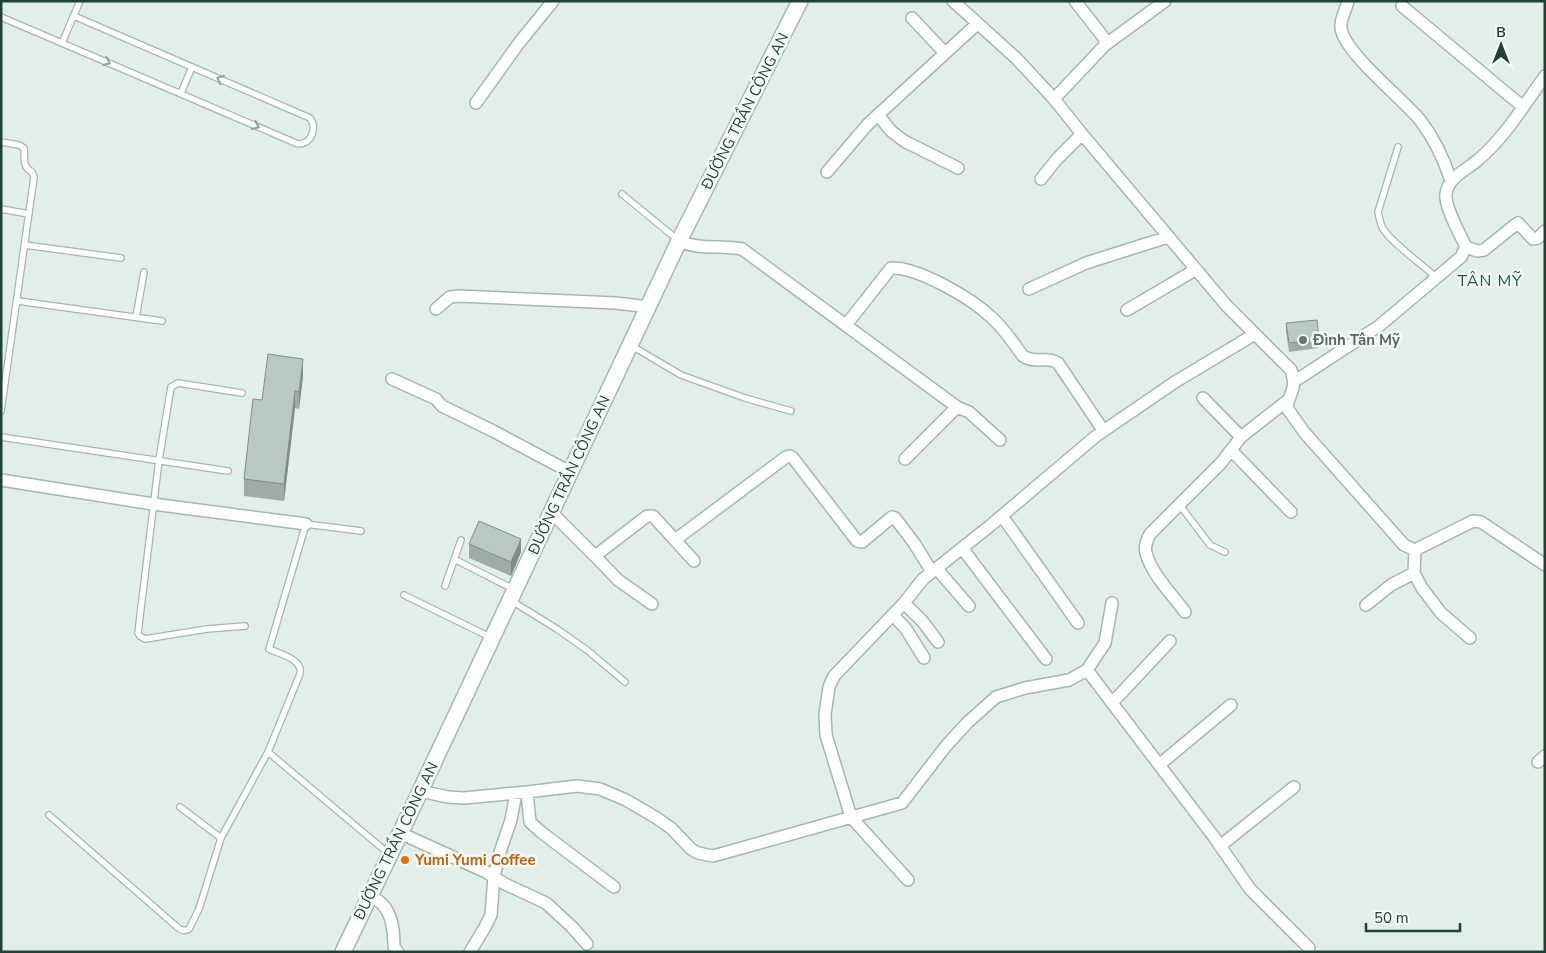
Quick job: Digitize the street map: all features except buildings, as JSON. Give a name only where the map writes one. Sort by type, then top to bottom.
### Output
[{"type":"main road","name":"ĐƯỜNG TRẦN CÔNG AN","points":[[343,952],[679,241],[800,1]]},
{"type":"street","points":[[476,104],[519,43],[553,1]]},
{"type":"street","points":[[953,1],[1017,59],[1054,98],[1195,270],[1226,305],[1291,370],[1295,381],[1287,408],[1304,432],[1404,545],[1415,550]]},
{"type":"street","points":[[1075,1],[1104,38],[1105,45]]},
{"type":"street","points":[[1054,98],[1105,45],[1165,1]]},
{"type":"street","points":[[1348,1],[1341,27],[1346,41],[1369,69],[1420,120],[1438,147],[1451,181]]},
{"type":"street","points":[[1402,6],[1523,107]]},
{"type":"street","points":[[912,18],[945,53]]},
{"type":"street","points":[[827,172],[868,124],[977,24]]},
{"type":"street","points":[[1545,76],[1509,129],[1489,151],[1451,181],[1446,194],[1447,206],[1466,247],[1477,251],[1484,250],[1518,223],[1533,239],[1538,238],[1545,232]]},
{"type":"street","points":[[878,115],[891,131],[904,141],[958,168]]},
{"type":"street","points":[[1041,179],[1057,159],[1082,134]]},
{"type":"street","points":[[1029,289],[1086,263],[1168,237]]},
{"type":"street","points":[[679,241],[688,245],[742,249],[957,407],[969,412],[1000,440]]},
{"type":"street","points":[[1295,381],[1379,326],[1462,257],[1466,247]]},
{"type":"street","points":[[846,325],[891,268],[926,276],[964,297],[992,317],[1028,360],[1052,360],[1058,363],[1103,430]]},
{"type":"street","points":[[1127,310],[1195,270]]},
{"type":"street","points":[[436,309],[450,297],[459,296],[616,303],[649,307]]},
{"type":"street","points":[[908,880],[851,817],[826,735],[825,714],[829,687],[834,676],[893,615],[915,588],[1103,430],[1175,382],[1255,334]]},
{"type":"street","points":[[392,379],[436,399],[442,406],[494,431],[570,472]]},
{"type":"street","points":[[1203,398],[1241,437]]},
{"type":"street","points":[[1185,612],[1155,572],[1145,552],[1150,534],[1220,463],[1241,437],[1288,400]]},
{"type":"street","points":[[905,459],[957,407]]},
{"type":"street","points":[[1230,450],[1291,512]]},
{"type":"street","points":[[675,540],[786,457],[790,456],[794,458],[857,542],[862,542],[890,518],[895,518],[934,571],[969,606]]},
{"type":"street","points":[[1,480],[153,504],[306,524]]},
{"type":"street","points":[[551,512],[618,580],[652,604]]},
{"type":"street","points":[[595,556],[650,514],[694,561]]},
{"type":"street","points":[[1002,516],[1078,623]]},
{"type":"street","points":[[1415,550],[1473,522],[1481,522],[1545,565]]},
{"type":"street","points":[[962,548],[1046,658]]},
{"type":"street","points":[[1415,550],[1414,573],[1422,588],[1440,613],[1470,638]]},
{"type":"street","points":[[1366,605],[1391,585],[1414,573]]},
{"type":"street","points":[[904,603],[923,622],[938,642]]},
{"type":"street","points":[[420,791],[448,797],[464,798],[577,786],[600,789],[626,800],[655,817],[671,828],[691,849],[698,853],[713,856],[902,803],[946,746],[967,723],[996,697],[1025,688],[1069,680],[1087,670],[1105,643],[1112,603]]},
{"type":"street","points":[[893,615],[906,629],[924,658]]},
{"type":"street","points":[[1112,703],[1170,641]]},
{"type":"street","points":[[1087,670],[1220,846],[1250,889],[1309,948]]},
{"type":"street","points":[[1159,765],[1231,705]]},
{"type":"street","points":[[1220,846],[1294,787]]},
{"type":"street","points":[[470,952],[491,915],[494,876],[501,849],[522,792]]},
{"type":"street","points":[[522,792],[530,822],[614,887]]},
{"type":"street","points":[[400,832],[494,876],[505,884],[546,903],[587,944]]},
{"type":"street","points":[[370,895],[383,904],[389,915],[394,930],[394,947],[398,952]]},
{"type":"lane","points":[[62,43],[80,1]]},
{"type":"lane","points":[[1,17],[298,144],[304,144],[308,141],[314,124],[310,118],[74,16]]},
{"type":"lane","points":[[181,93],[192,67]]},
{"type":"lane","points":[[1,142],[19,145],[24,148],[25,166],[32,172],[34,177],[1,411]]},
{"type":"lane","points":[[1398,147],[1378,212],[1380,220],[1383,228],[1391,238],[1437,278]]},
{"type":"lane","points":[[622,194],[679,241]]},
{"type":"lane","points":[[1,210],[29,214]]},
{"type":"lane","points":[[25,245],[121,258]]},
{"type":"lane","points":[[136,317],[144,272]]},
{"type":"lane","points":[[18,300],[162,321]]},
{"type":"lane","points":[[630,345],[681,375],[745,398],[791,411]]},
{"type":"lane","points":[[242,393],[178,383],[171,387],[153,504],[138,633],[145,639],[207,629],[245,626]]},
{"type":"lane","points":[[1,437],[228,471]]},
{"type":"lane","points":[[1179,504],[1210,545],[1225,552]]},
{"type":"lane","points":[[49,815],[176,926],[184,931],[189,929],[199,909],[221,838],[268,752],[300,674],[299,665],[293,660],[269,649],[306,524],[361,531]]},
{"type":"lane","points":[[445,586],[461,540]]},
{"type":"lane","points":[[454,559],[512,595],[587,650],[625,682]]},
{"type":"lane","points":[[404,595],[492,638]]},
{"type":"lane","points":[[268,752],[390,855]]},
{"type":"lane","points":[[180,807],[221,838]]},
{"type":"place","name":"Đình Tân Mỹ","points":[[1303,340]]},
{"type":"place","name":"Yumi Yumi Coffee","points":[[405,860]]},
{"type":"district","name":"TÂN MỸ","points":[[1490,281]]}]
